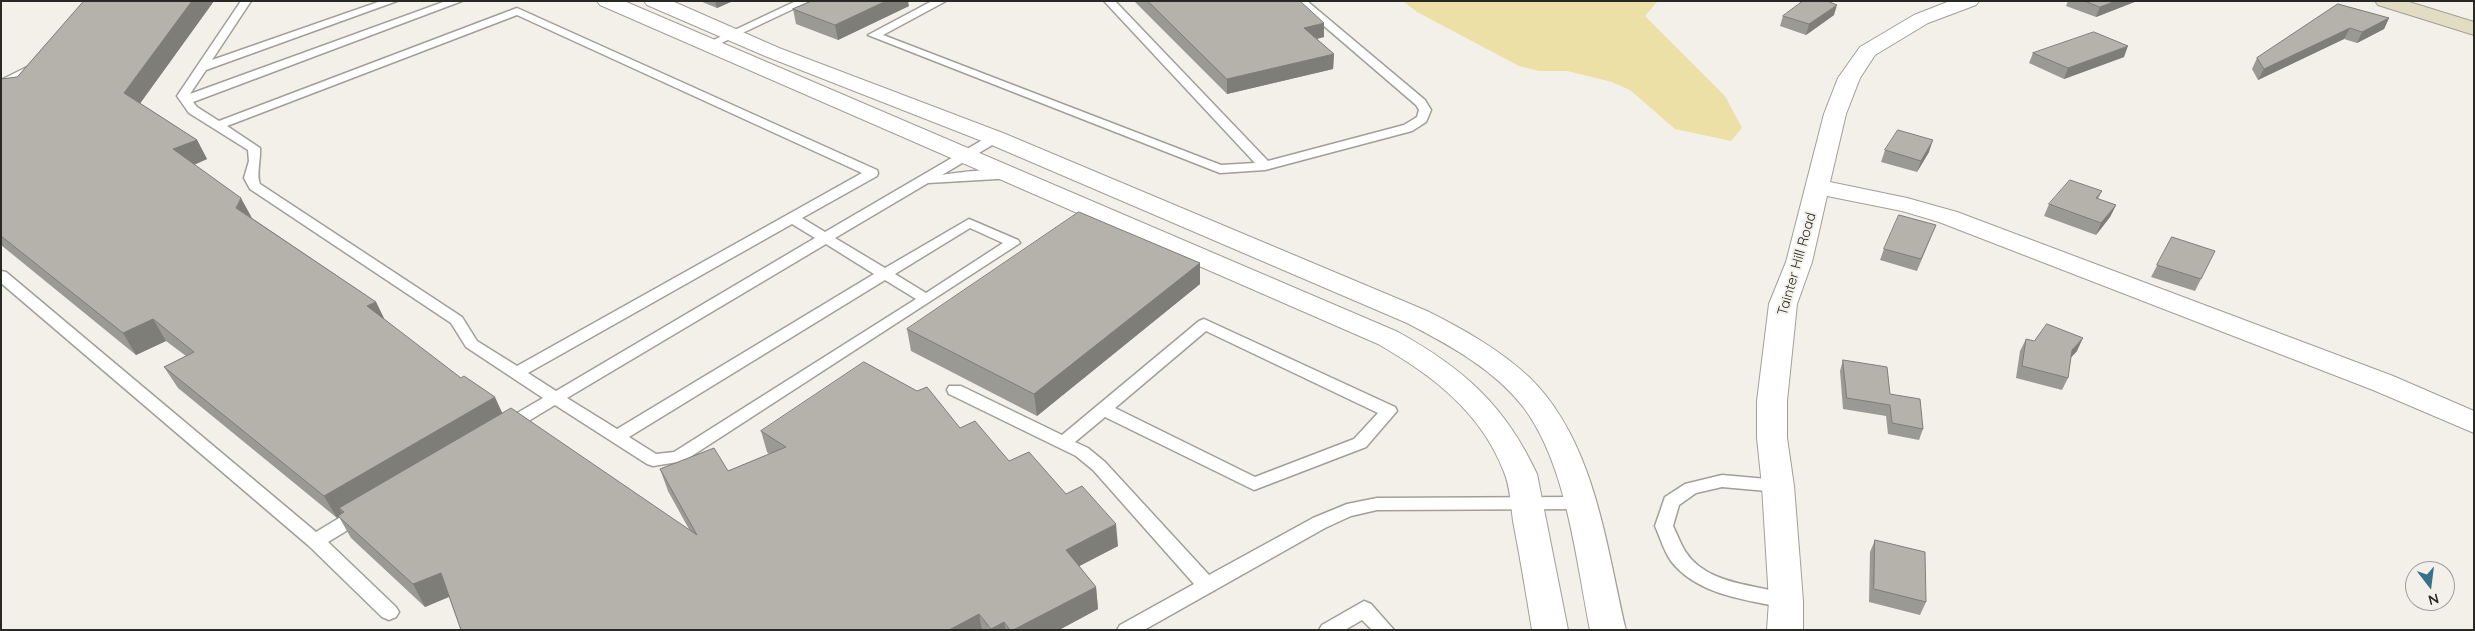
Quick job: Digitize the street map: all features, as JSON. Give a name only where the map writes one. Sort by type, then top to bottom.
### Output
[{"type":"street","points":[[607,1],[1388,338],[1424,357],[1451,377],[1498,428],[1512,450],[1521,474],[1550,630]]},
{"type":"street","points":[[654,1],[772,52],[995,138],[1417,318],[1455,336],[1489,359],[1511,378],[1544,415],[1560,444],[1579,503],[1608,630]]},
{"type":"street","name":"Tainter Hill Road","points":[[1785,630],[1786,601],[1778,486],[1772,438],[1772,401],[1784,304],[1799,262],[1819,187],[1835,114],[1846,84],[1860,60],[1876,44],[1932,14],[1969,1]]},
{"type":"street","points":[[2385,1],[2474,29]]},
{"type":"street","points":[[1819,187],[1907,205],[1948,217],[2383,383],[2474,423]]},
{"type":"lane","points":[[246,1],[183,96],[193,110],[254,148],[255,161],[251,178],[255,186],[457,320],[471,344],[554,399],[653,460],[678,457],[1013,244],[969,223],[616,437]]},
{"type":"lane","points":[[204,66],[392,1]]},
{"type":"lane","points":[[186,100],[457,1]]},
{"type":"lane","points":[[710,44],[805,1]]},
{"type":"lane","points":[[941,1],[874,35],[990,78],[1220,169],[1265,166],[1408,128],[1422,119],[1425,110],[1421,102],[1300,1]]},
{"type":"lane","points":[[1109,1],[1265,166]]},
{"type":"lane","points":[[368,10],[396,24]]},
{"type":"lane","points":[[219,125],[517,12],[872,172],[517,373]]},
{"type":"lane","points":[[1,85],[36,66],[42,58]]},
{"type":"lane","points":[[494,434],[995,138]]},
{"type":"lane","points":[[925,181],[973,175],[1009,175]]},
{"type":"lane","points":[[792,218],[926,299]]},
{"type":"lane","points":[[1,275],[315,541],[390,612]]},
{"type":"lane","points":[[1063,443],[1103,409],[1204,324],[1389,411],[1360,442],[1254,484],[1103,409]]},
{"type":"lane","points":[[955,390],[1082,452],[1099,466],[1207,585]]},
{"type":"lane","points":[[1778,486],[1722,481],[1692,488],[1671,502],[1664,526],[1678,556],[1702,578],[1742,592],[1786,601]]},
{"type":"lane","points":[[1127,630],[1347,510],[1377,504],[1579,503]]},
{"type":"lane","points":[[315,541],[375,505]]},
{"type":"lane","points":[[1329,630],[1364,609],[1384,630]]},
{"type":"shaded area","points":[[1403,1],[1658,1],[1645,16],[1725,96],[1742,128],[1731,141],[1675,129],[1630,90],[1612,82],[1567,71],[1539,71],[1519,66],[1417,12]]},
{"type":"building","points":[[84,1],[192,1],[124,93],[197,140],[173,149],[241,198],[236,208],[376,302],[367,306],[461,378],[464,376],[495,397],[324,496],[164,367],[194,352],[153,319],[123,333],[1,236],[1,79],[17,77]]},
{"type":"building","points":[[812,1],[886,1],[835,25],[793,9]]},
{"type":"building","points":[[1148,1],[1300,1],[1324,23],[1304,28],[1334,54],[1227,79]]},
{"type":"building","points":[[1803,1],[1827,1],[1837,5],[1809,24],[1783,16]]},
{"type":"building","points":[[2085,1],[2116,1],[2100,7]]},
{"type":"building","points":[[2338,4],[2389,18],[2362,32],[2350,28],[2264,69],[2257,58]]},
{"type":"building","points":[[2094,32],[2128,46],[2068,68],[2033,53]]},
{"type":"building","points":[[1898,130],[1933,140],[1921,161],[1885,150]]},
{"type":"building","points":[[2070,180],[2102,191],[2096,198],[2116,205],[2101,223],[2049,204]]},
{"type":"building","points":[[1079,212],[1200,263],[1034,394],[907,329]]},
{"type":"building","points":[[1899,215],[1936,225],[1921,259],[1884,249]]},
{"type":"building","points":[[2172,237],[2215,251],[2201,279],[2157,265]]},
{"type":"building","points":[[2047,324],[2083,338],[2072,350],[2068,378],[2022,366],[2026,339],[2034,341]]},
{"type":"building","points":[[1843,360],[1887,367],[1890,394],[1920,399],[1923,429],[1892,423],[1890,405],[1847,398]]},
{"type":"building","points":[[864,362],[917,391],[927,387],[960,428],[975,421],[1009,461],[1029,452],[1066,494],[1082,486],[1116,524],[1066,550],[1096,587],[1013,630],[1010,630],[1004,622],[991,629],[979,614],[949,630],[461,630],[441,573],[413,584],[338,516],[344,512],[339,508],[511,408],[697,535],[660,469],[714,448],[728,471],[786,447],[761,431]]},
{"type":"building","points":[[1875,540],[1925,552],[1926,602],[1874,589]]}]
